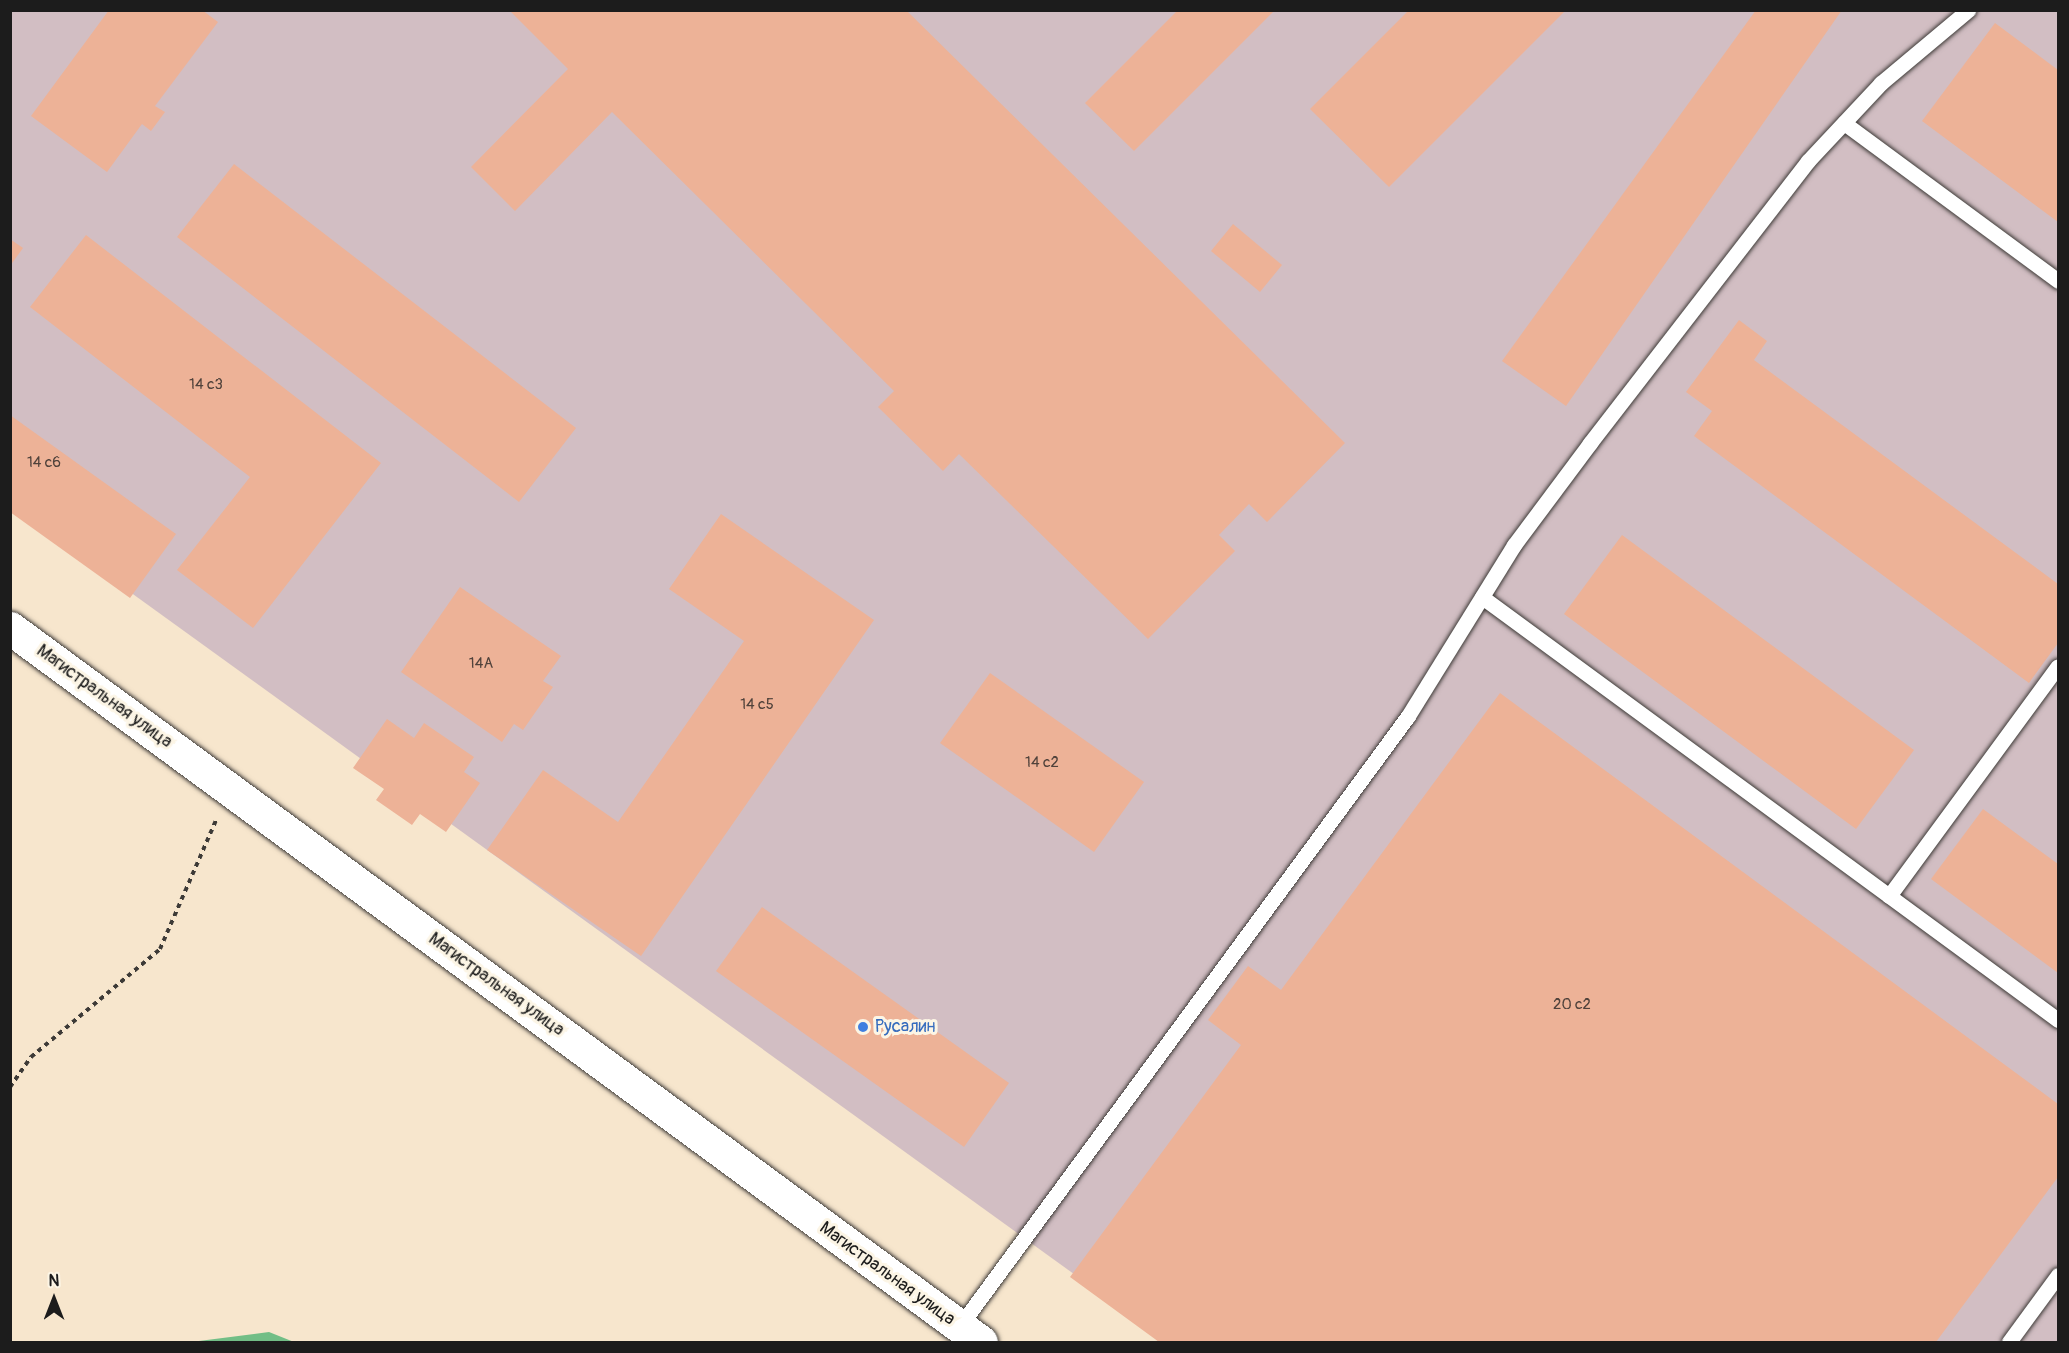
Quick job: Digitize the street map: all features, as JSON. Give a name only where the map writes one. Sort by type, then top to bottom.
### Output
[{"type":"main road","name":"Магистральная улица","points":[[10,628],[970,1335]]},
{"type":"lane","points":[[970,1335],[1408,716],[1514,545],[1590,443],[1808,161],[1881,83],[1968,10]]},
{"type":"lane","points":[[1844,123],[2058,281]]},
{"type":"lane","points":[[1482,597],[2058,1020]]},
{"type":"lane","points":[[1889,896],[2058,666]]},
{"type":"lane","points":[[2009,1342],[2058,1275]]},
{"type":"path","points":[[10,1087],[31,1057],[160,949],[230,789]]},
{"type":"shaded area","points":[[11,11],[2058,11],[2058,1342],[1168,1342],[11,506]]},
{"type":"green space","points":[[269,1332],[294,1342],[191,1342]]},
{"type":"building","points":[[109,10],[202,10],[218,22],[155,106],[165,112],[151,131],[142,124],[107,172],[31,116]]},
{"type":"building","points":[[509,10],[906,10],[1345,443],[1267,522],[1249,504],[1219,535],[1235,551],[1148,639],[959,454],[943,471],[878,407],[894,391],[612,112],[515,211],[471,167],[568,69]]},
{"type":"building","points":[[1178,10],[1275,10],[1134,151],[1085,103]]},
{"type":"building","points":[[1409,10],[1566,10],[1389,187],[1310,109]]},
{"type":"building","points":[[1756,10],[1842,10],[1566,406],[1502,361]]},
{"type":"building","points":[[1995,23],[2058,70],[2058,222],[1922,121]]},
{"type":"building","points":[[234,164],[576,428],[519,502],[177,237]]},
{"type":"building","points":[[1233,224],[1282,265],[1260,292],[1211,251]]},
{"type":"building","points":[[86,235],[381,463],[253,628],[177,570],[250,477],[30,307]]},
{"type":"building","points":[[10,239],[23,248],[10,266]]},
{"type":"building","points":[[1739,320],[1767,341],[1754,360],[2058,584],[2058,643],[2029,683],[1694,436],[1712,411],[1686,392]]},
{"type":"building","points":[[10,415],[176,534],[130,598],[10,512]]},
{"type":"building","points":[[721,514],[874,620],[641,956],[487,850],[543,770],[618,822],[744,641],[669,589]]},
{"type":"building","points":[[1622,535],[1914,750],[1856,829],[1564,614]]},
{"type":"building","points":[[460,587],[561,656],[543,681],[553,687],[523,730],[514,724],[502,742],[401,672]]},
{"type":"building","points":[[990,673],[1144,782],[1094,852],[940,743]]},
{"type":"building","points":[[1500,693],[2058,1104],[2058,1177],[1936,1342],[1159,1342],[1070,1277],[1241,1045],[1208,1020],[1248,966],[1281,990]]},
{"type":"building","points":[[387,719],[414,738],[424,723],[474,757],[464,772],[480,783],[446,832],[420,814],[412,825],[376,800],[384,789],[353,768]]},
{"type":"building","points":[[1983,809],[2058,864],[2058,973],[1931,879]]},
{"type":"building","name":"Русалин","points":[[762,907],[1009,1083],[964,1147],[716,971]]},
{"type":"place","name":"Русалин","points":[[863,1027]]}]
